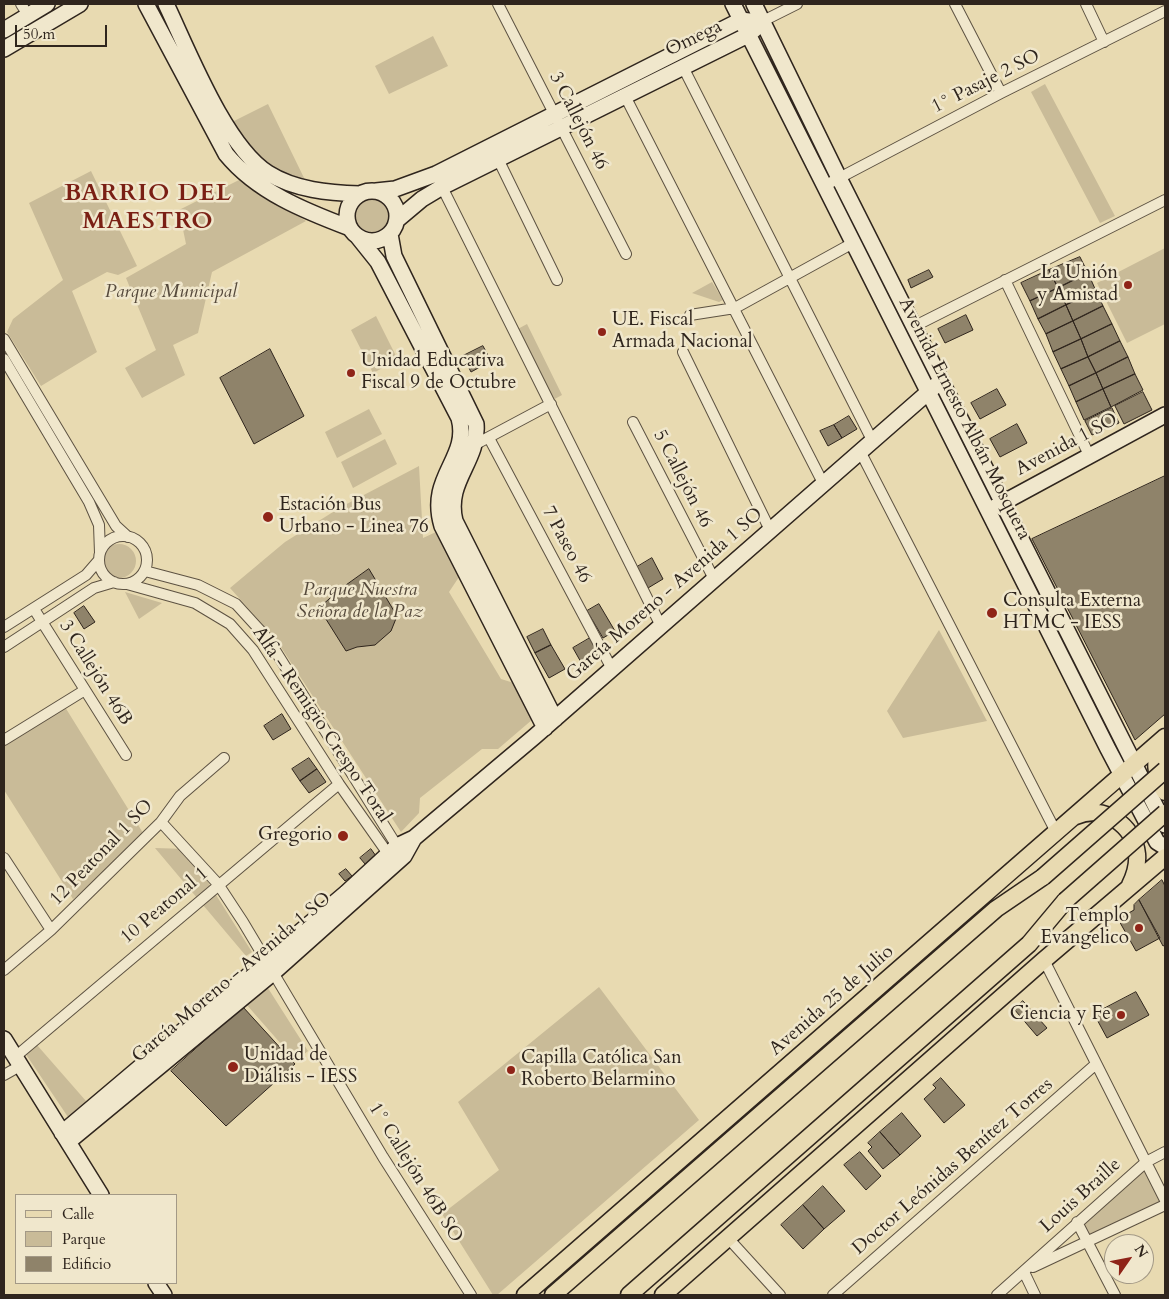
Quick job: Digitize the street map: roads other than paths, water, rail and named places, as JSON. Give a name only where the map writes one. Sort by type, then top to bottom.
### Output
[{"type":"main road","name":"Avenida 25 de Julio","points":[[525,1295],[1164,738]]},
{"type":"main road","points":[[1164,738],[1158,749],[1156,770],[1165,792]]},
{"type":"main road","points":[[553,1295],[855,1035],[996,909],[1043,877],[1165,770]]},
{"type":"main road","points":[[1074,816],[1084,812],[1105,815],[1115,819],[1130,834],[1136,849],[1137,865],[1130,887]]},
{"type":"main road","points":[[629,1295],[1029,944],[1056,909],[1165,813]]},
{"type":"main road","points":[[663,1295],[1044,960],[1165,857]]},
{"type":"main road","points":[[806,1050],[855,1035]]},
{"type":"main road","points":[[856,1097],[916,1073]]},
{"type":"main road","points":[[544,1295],[582,1245]]},
{"type":"main road","points":[[639,1295],[654,1274]]},
{"type":"street","points":[[4,30],[24,10],[47,4]]},
{"type":"street","points":[[4,49],[80,4]]},
{"type":"street","points":[[146,4],[226,154],[239,170],[258,186],[281,199],[374,241],[390,234]]},
{"type":"street","points":[[166,4],[224,121],[251,159],[268,173],[288,182],[326,192],[360,194],[376,191],[384,194],[394,205],[397,220],[390,234],[394,256],[472,414],[482,441]]},
{"type":"street","name":"3 Callejón 46","points":[[498,4],[626,254]]},
{"type":"street","name":"Avenida Ernesto Albán Mosquera","points":[[732,4],[1156,842],[1165,847]]},
{"type":"street","name":"Avenida Ernesto Albán Mosquera","points":[[754,4],[913,327],[1165,825]]},
{"type":"street","points":[[763,22],[798,4]]},
{"type":"street","points":[[955,4],[1001,93]]},
{"type":"street","points":[[1086,4],[1104,42]]},
{"type":"street","name":"1° Pasaje 2 SO","points":[[824,186],[1001,93],[1165,11]]},
{"type":"street","name":"Omega","points":[[397,220],[422,198],[498,159],[558,121],[741,20],[763,22]]},
{"type":"street","name":"Omega","points":[[376,191],[395,188],[436,174],[558,121],[625,96],[748,35],[763,22]]},
{"type":"street","points":[[683,67],[872,440]]},
{"type":"street","points":[[625,96],[823,483]]},
{"type":"street","points":[[498,159],[557,280]]},
{"type":"street","points":[[442,187],[660,626]]},
{"type":"street","points":[[360,194],[349,206],[347,214],[354,232],[378,262],[459,418],[461,438],[443,479],[437,510],[442,526],[550,723]]},
{"type":"street","points":[[913,327],[1165,200]]},
{"type":"street","points":[[690,315],[734,308],[853,243]]},
{"type":"street","points":[[1005,280],[1089,455]]},
{"type":"street","points":[[4,340],[116,526],[128,537],[139,542],[147,556],[145,571],[140,577],[127,584],[114,582],[94,588],[4,647]]},
{"type":"street","points":[[683,352],[770,530]]},
{"type":"street","points":[[4,358],[89,502],[99,525],[100,557],[104,574],[114,582]]},
{"type":"street","name":"García Moreno - Avenida 1 SO","points":[[65,1138],[270,966],[414,838],[550,723],[941,381]]},
{"type":"street","points":[[550,723],[455,521],[451,506],[453,495],[482,441],[551,404]]},
{"type":"street","name":"Avenida 1 SO","points":[[988,510],[1165,416]]},
{"type":"street","name":"5 Callejón 46","points":[[633,422],[714,579]]},
{"type":"street","name":"7 Paseo 46","points":[[482,441],[612,669]]},
{"type":"street","points":[[860,451],[1056,832]]},
{"type":"street","points":[[89,502],[98,496]]},
{"type":"street","points":[[14,640],[4,626],[86,575],[100,557],[103,547],[114,538],[128,537]]},
{"type":"street","name":"Alfa - Remigio Crespo Toral","points":[[145,571],[198,584],[236,604],[268,639],[396,855]]},
{"type":"street","name":"Alfa - Remigio Crespo Toral","points":[[127,584],[195,603],[230,624],[253,650],[339,784],[396,855]]},
{"type":"street","name":"3 Callejón 46B","points":[[34,609],[126,755]]},
{"type":"street","points":[[4,740],[85,690]]},
{"type":"street","name":"12 Peatonal 1 SO","points":[[4,970],[51,930],[161,822],[180,796],[224,758]]},
{"type":"street","name":"10 Peatonal 1","points":[[4,1075],[218,884],[339,784]]},
{"type":"street","name":"1° Callejón 46B SO","points":[[161,822],[218,884],[270,966],[383,1157],[471,1295]]},
{"type":"street","points":[[4,858],[51,930]]},
{"type":"street","points":[[1044,960],[1165,1200]]},
{"type":"street","points":[[4,1039],[101,1194]]},
{"type":"street","name":"Doctor Leónidas Benítez Torres","points":[[832,1295],[1096,1064]]},
{"type":"street","name":"Louis Braille","points":[[997,1295],[1146,1162],[1165,1152]]},
{"type":"street","name":"Louis Braille","points":[[1024,1272],[1165,1205]]},
{"type":"street","points":[[1077,1222],[1115,1295]]},
{"type":"street","points":[[728,1238],[780,1295]]},
{"type":"street","points":[[1024,1272],[1035,1295]]},
{"type":"street","points":[[157,1284],[164,1295]]},
{"type":"place","name":"La Unión y Amistad","points":[[1128,285]]},
{"type":"place","name":"UE. Fiscal Armada Nacional","points":[[602,332]]},
{"type":"place","name":"Unidad Educativa Fiscal 9 de Octubre","points":[[351,373]]},
{"type":"place","name":"Estación Bus Urbano - Linea 76","points":[[268,517]]},
{"type":"place","name":"Consulta Externa HTMC - IESS","points":[[992,613]]},
{"type":"place","name":"Gregorio","points":[[343,836]]},
{"type":"place","name":"Templo Evangelico","points":[[1139,928]]},
{"type":"place","name":"Ciencia y Fe","points":[[1121,1015]]},
{"type":"place","name":"Unidad de Diálisis - IESS","points":[[233,1067]]},
{"type":"place","name":"Capilla Católica San Roberto Belarmino","points":[[511,1070]]},
{"type":"district","name":"BARRIO DEL MAESTRO","points":[[148,208]]},
{"type":"park label","name":"Parque Municipal","points":[[171,293]]},
{"type":"park label","name":"Parque Nuestra Señora de la Paz","points":[[360,602]]}]
